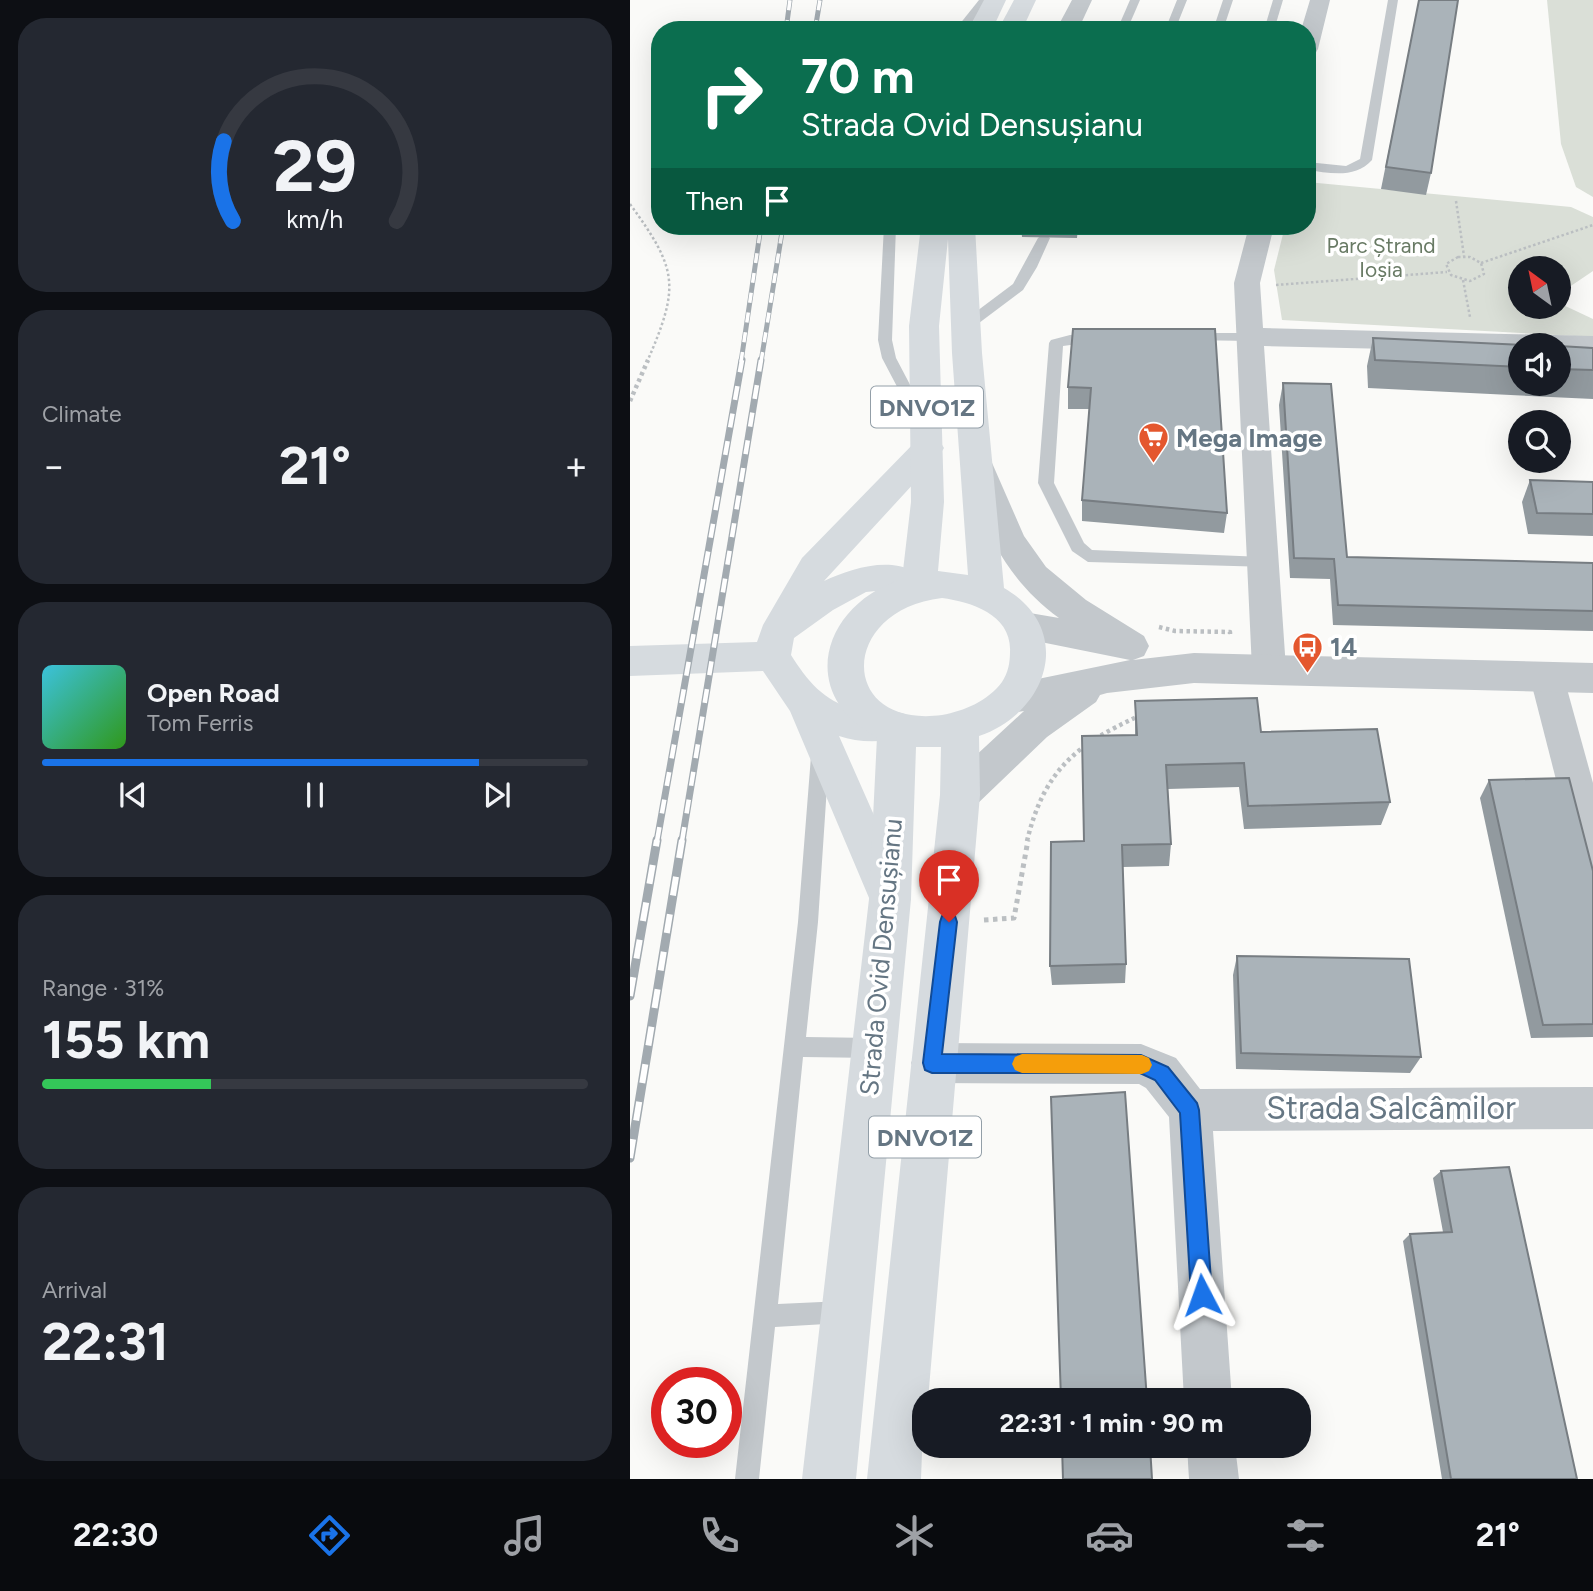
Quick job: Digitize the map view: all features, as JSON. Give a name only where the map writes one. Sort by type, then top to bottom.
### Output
[{"type":"main road","points":[[984,21],[995,0]]},
{"type":"main road","points":[[1014,21],[1025,0]]},
{"type":"main road","name":"DNVO1Z","points":[[915,588],[926,547],[928,442],[923,356],[934,235]]},
{"type":"main road","name":"DNVO1Z","points":[[961,235],[975,460],[987,593]]},
{"type":"main road","points":[[890,899],[805,703],[786,680],[775,645],[814,567],[928,442]]},
{"type":"main road","points":[[630,661],[775,645],[811,605],[861,582],[887,577],[915,588]]},
{"type":"main road","points":[[805,703],[849,724],[894,726],[928,733],[960,728],[989,716],[1012,698],[1026,674],[1030,650],[1024,626],[1009,607],[987,593],[965,586],[942,584],[915,588],[891,597],[872,610],[858,625],[848,643],[844,662],[847,682],[856,699],[871,714],[894,726]]},
{"type":"main road","name":"Strada Ovid Densușianu","points":[[829,1479],[890,899],[894,726]]},
{"type":"main road","name":"DNVO1Z","points":[[894,1479],[932,1063],[960,795],[960,728]]},
{"type":"street","points":[[1072,21],[1082,0]]},
{"type":"street","points":[[1314,21],[1320,0]]},
{"type":"street","points":[[1259,235],[1247,283],[1269,669]]},
{"type":"street","points":[[1250,337],[1593,345]]},
{"type":"street","points":[[975,460],[1023,563],[1064,602],[1131,646]]},
{"type":"street","points":[[1024,626],[1131,646],[1194,668]]},
{"type":"street","points":[[1012,698],[1107,678],[1194,668],[1593,678]]},
{"type":"street","points":[[960,795],[1015,738],[1064,702],[1107,678]]},
{"type":"street","points":[[1547,678],[1593,850]]},
{"type":"street","points":[[932,1063],[1141,1064],[1161,1073],[1190,1110],[1207,1388]]},
{"type":"street","name":"Strada Salcâmilor","points":[[1190,1110],[1593,1108]]},
{"type":"street","points":[[1212,1458],[1213,1479]]},
{"type":"lane","points":[[967,21],[984,0]]},
{"type":"lane","points":[[1126,21],[1135,0]]},
{"type":"lane","points":[[1174,21],[1182,0]]},
{"type":"lane","points":[[1220,21],[1228,0]]},
{"type":"lane","points":[[1272,21],[1278,0]]},
{"type":"lane","points":[[1316,167],[1345,170],[1359,167],[1366,160],[1393,0]]},
{"type":"lane","points":[[890,235],[885,340],[890,358],[928,442]]},
{"type":"lane","points":[[966,326],[1018,287],[1031,267],[1044,238]]},
{"type":"lane","points":[[1181,337],[1250,337]]},
{"type":"lane","points":[[1111,338],[1070,339],[1056,343],[1046,483],[1078,547],[1088,556],[1264,564]]},
{"type":"lane","points":[[747,1479],[808,922],[821,742]]},
{"type":"lane","points":[[793,1047],[874,1048]]},
{"type":"lane","points":[[766,1317],[846,1312]]},
{"type":"path","points":[[1456,201],[1464,256]]},
{"type":"path","points":[[630,204],[651,235]]},
{"type":"path","points":[[1447,272],[1445,267],[1448,260],[1464,256],[1481,262],[1593,225]]},
{"type":"path","points":[[630,401],[670,301],[671,279],[651,235]]},
{"type":"path","points":[[1247,283],[1279,285],[1447,272],[1463,280],[1481,277],[1485,270],[1481,262]]},
{"type":"path","points":[[1463,280],[1476,342]]},
{"type":"green space","points":[[1547,0],[1593,0],[1593,197],[1576,187],[1561,144]]},
{"type":"green space","name":"Parc Ștrand Ioșia","points":[[1316,183],[1571,207],[1593,217],[1593,271],[1572,285],[1572,256],[1508,256],[1508,319],[1571,319],[1572,309],[1593,319],[1593,337],[1571,336],[1571,333],[1520,333],[1282,320],[1274,270],[1283,235],[1316,235]]},
{"type":"building","points":[[1419,0],[1458,0],[1431,173],[1386,167]]},
{"type":"building","name":"Mega Image","points":[[1073,329],[1215,329],[1227,513],[1082,500],[1091,388],[1068,387]]},
{"type":"building","points":[[1373,338],[1508,344],[1508,366],[1375,360]]},
{"type":"building","points":[[1571,347],[1593,348],[1593,370],[1571,369]]},
{"type":"building","points":[[1283,383],[1331,384],[1347,557],[1593,563],[1593,611],[1338,605],[1334,559],[1294,558]]},
{"type":"building","points":[[1530,480],[1593,482],[1593,514],[1537,513]]},
{"type":"building","points":[[1257,698],[1261,732],[1377,729],[1390,802],[1248,806],[1244,763],[1166,765],[1171,844],[1122,845],[1126,964],[1050,966],[1051,842],[1084,841],[1082,736],[1137,735],[1135,701]]},
{"type":"building","points":[[1569,778],[1593,871],[1593,1024],[1543,1025],[1489,780]]},
{"type":"building","points":[[1237,956],[1409,959],[1421,1057],[1241,1053]]},
{"type":"building","points":[[1125,1092],[1146,1388],[1061,1388],[1051,1097]]},
{"type":"building","points":[[1509,1167],[1577,1479],[1451,1479],[1410,1234],[1452,1232],[1441,1171]]},
{"type":"building","points":[[1062,1458],[1151,1458],[1152,1479],[1063,1479]]},
{"type":"railway","points":[[787,21],[790,0]]},
{"type":"railway","points":[[816,21],[820,0]]},
{"type":"railway","points":[[741,362],[760,235]]},
{"type":"railway","points":[[761,362],[782,235]]},
{"type":"railway","points":[[657,841],[742,360]]},
{"type":"railway","points":[[682,841],[761,360]]},
{"type":"railway","points":[[630,996],[657,840]]},
{"type":"railway","points":[[630,1158],[682,840]]},
{"type":"slow traffic","points":[[1022,1064],[1142,1065]]},
{"type":"place","name":"Mega Image","points":[[1153,465]]},
{"type":"place","name":"14","points":[[1307,674]]},
{"type":"route","points":[[949,922],[932,1063],[1141,1064],[1161,1073],[1190,1110],[1202,1295]]}]
